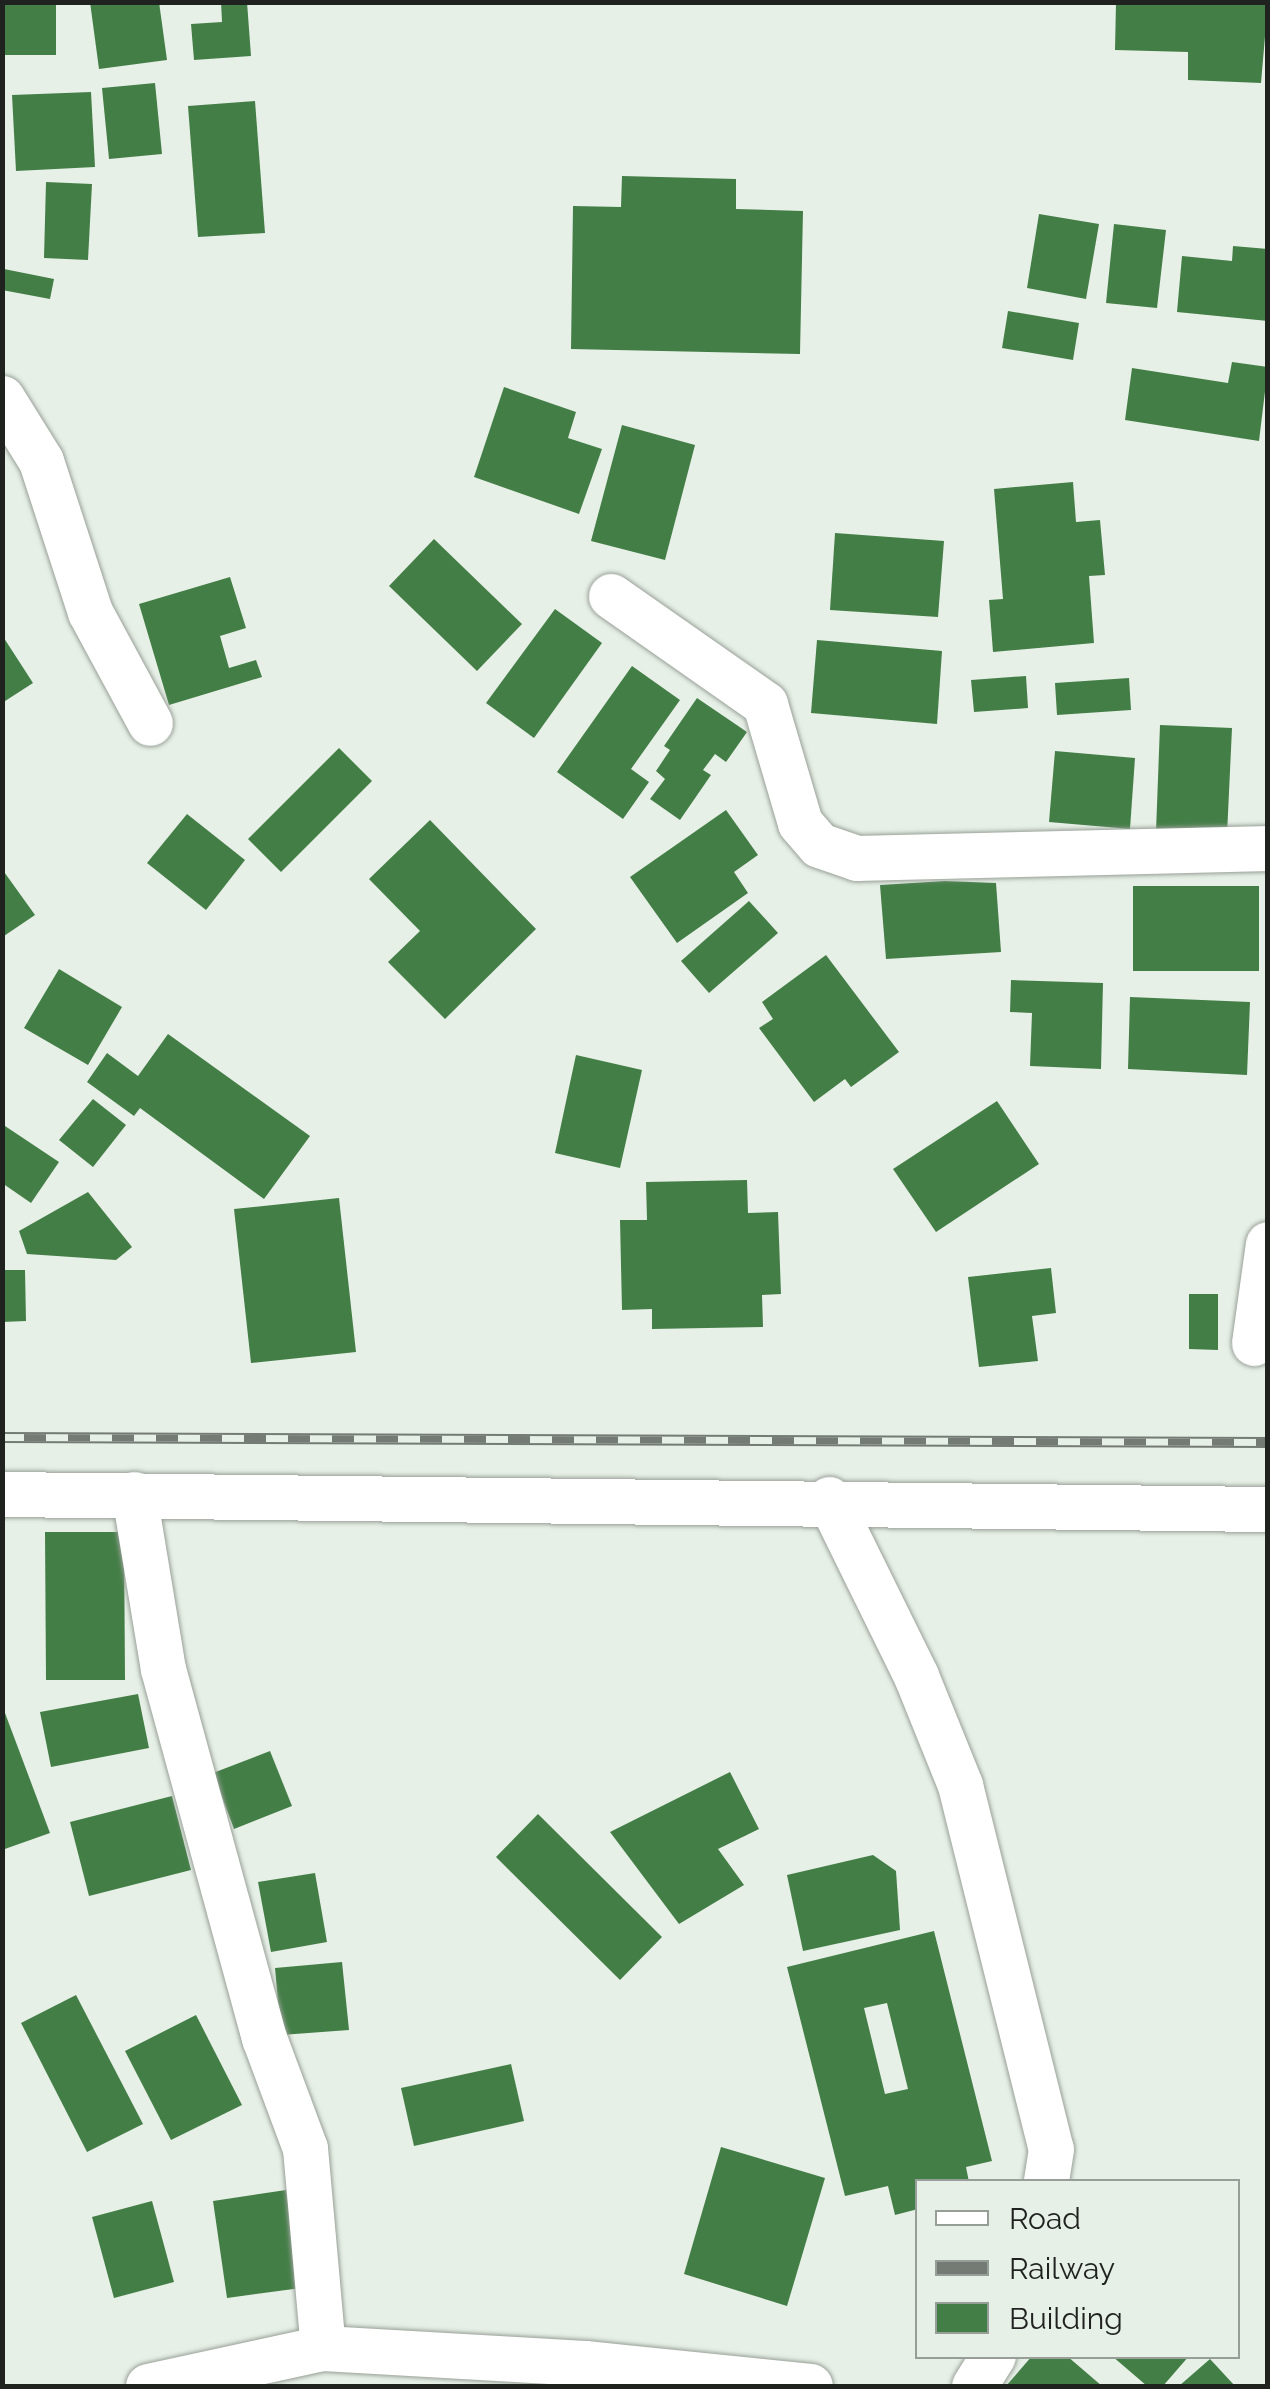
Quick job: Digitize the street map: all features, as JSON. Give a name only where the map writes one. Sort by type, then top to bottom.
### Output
[{"type":"street","points":[[2,398],[41,461],[90,612],[150,723]]},
{"type":"street","points":[[612,596],[765,704],[800,823],[819,845],[857,858],[1268,848]]},
{"type":"street","points":[[1254,1342],[1268,1244]]},
{"type":"street","points":[[2,1494],[829,1499],[1268,1509]]},
{"type":"street","points":[[134,1494],[164,1670],[264,2038],[305,2148],[323,2348]]},
{"type":"street","points":[[829,1499],[916,1676],[960,1785],[1051,2149],[1046,2179]]},
{"type":"street","points":[[148,2386],[323,2348],[585,2363],[810,2386]]},
{"type":"street","points":[[974,2386],[990,2359]]},
{"type":"building","points":[[2,2],[56,2],[56,55],[2,55]]},
{"type":"building","points":[[90,2],[159,2],[167,60],[99,69]]},
{"type":"building","points":[[221,2],[247,2],[251,56],[194,60],[191,24],[222,22]]},
{"type":"building","points":[[1116,2],[1268,2],[1261,83],[1188,80],[1188,52],[1115,50]]},
{"type":"building","points":[[155,83],[162,154],[109,159],[102,88]]},
{"type":"building","points":[[91,92],[95,167],[16,171],[12,95]]},
{"type":"building","points":[[255,101],[265,233],[198,237],[188,106]]},
{"type":"building","points":[[622,176],[736,179],[736,209],[803,211],[800,354],[571,349],[573,206],[621,207]]},
{"type":"building","points":[[46,182],[92,184],[88,260],[44,258]]},
{"type":"building","points":[[1039,214],[1099,224],[1086,299],[1027,288]]},
{"type":"building","points":[[1114,224],[1166,230],[1157,308],[1106,303]]},
{"type":"building","points":[[1233,246],[1268,249],[1268,321],[1177,312],[1182,256],[1232,261]]},
{"type":"building","points":[[4,269],[54,279],[50,299],[2,290]]},
{"type":"building","points":[[1008,311],[1079,323],[1073,360],[1002,348]]},
{"type":"building","points":[[1232,362],[1268,367],[1259,441],[1125,420],[1132,368],[1228,383]]},
{"type":"building","points":[[504,387],[576,412],[568,438],[602,449],[579,514],[474,477]]},
{"type":"building","points":[[622,425],[695,445],[665,560],[591,541]]},
{"type":"building","points":[[1073,482],[1076,522],[1100,520],[1105,575],[1089,576],[1094,643],[993,652],[989,600],[1003,599],[994,489]]},
{"type":"building","points":[[835,533],[944,541],[938,617],[830,610]]},
{"type":"building","points":[[434,539],[522,624],[477,671],[389,586]]},
{"type":"building","points":[[230,577],[246,628],[220,636],[229,668],[256,660],[262,677],[169,705],[139,604]]},
{"type":"building","points":[[555,609],[602,643],[534,738],[486,703]]},
{"type":"building","points":[[2,635],[33,683],[2,703]]},
{"type":"building","points":[[817,640],[942,651],[937,724],[811,713]]},
{"type":"building","points":[[632,666],[680,700],[631,769],[649,782],[623,819],[557,772]]},
{"type":"building","points":[[1026,676],[1028,708],[974,712],[971,680]]},
{"type":"building","points":[[1129,678],[1131,710],[1057,715],[1055,683]]},
{"type":"building","points":[[697,698],[747,732],[726,762],[715,754],[703,770],[711,775],[680,820],[650,799],[665,779],[656,771],[670,750],[664,746]]},
{"type":"building","points":[[1160,725],[1232,728],[1227,835],[1156,832]]},
{"type":"building","points":[[339,748],[372,781],[281,872],[248,839]]},
{"type":"building","points":[[1055,751],[1135,758],[1130,829],[1049,822]]},
{"type":"building","points":[[726,810],[758,855],[734,872],[748,893],[677,943],[630,877]]},
{"type":"building","points":[[187,814],[245,860],[206,910],[147,863]]},
{"type":"building","points":[[430,820],[536,929],[445,1019],[388,962],[420,931],[369,879]]},
{"type":"building","points":[[2,869],[35,915],[4,936],[2,934]]},
{"type":"building","points":[[996,883],[1001,952],[886,959],[880,885]]},
{"type":"building","points":[[1133,886],[1259,886],[1259,971],[1133,971]]},
{"type":"building","points":[[749,901],[778,933],[709,993],[681,961]]},
{"type":"building","points":[[826,955],[899,1052],[851,1087],[845,1079],[814,1102],[759,1028],[773,1019],[762,1002]]},
{"type":"building","points":[[59,969],[122,1007],[88,1065],[24,1028]]},
{"type":"building","points":[[1011,980],[1103,983],[1101,1069],[1030,1066],[1032,1013],[1010,1012]]},
{"type":"building","points":[[1130,997],[1250,1002],[1247,1075],[1128,1069]]},
{"type":"building","points":[[168,1034],[310,1136],[264,1199],[140,1108],[134,1116],[87,1082],[107,1053],[138,1076]]},
{"type":"building","points":[[576,1055],[642,1070],[620,1168],[555,1153]]},
{"type":"building","points":[[93,1099],[126,1125],[93,1167],[59,1140]]},
{"type":"building","points":[[997,1101],[1039,1164],[936,1232],[893,1169]]},
{"type":"building","points":[[2,1124],[59,1162],[31,1203],[2,1183]]},
{"type":"building","points":[[747,1180],[748,1213],[778,1212],[781,1294],[762,1295],[763,1327],[652,1329],[652,1309],[622,1310],[620,1220],[647,1220],[646,1182]]},
{"type":"building","points":[[88,1192],[132,1247],[116,1260],[27,1254],[19,1231]]},
{"type":"building","points":[[339,1198],[356,1352],[251,1363],[234,1209]]},
{"type":"building","points":[[1051,1268],[1056,1313],[1032,1316],[1038,1361],[979,1367],[968,1277]]},
{"type":"building","points":[[2,1270],[25,1270],[26,1321],[2,1322]]},
{"type":"building","points":[[1189,1294],[1218,1294],[1218,1350],[1189,1349]]},
{"type":"building","points":[[45,1532],[124,1532],[125,1680],[46,1680]]},
{"type":"building","points":[[138,1694],[149,1748],[51,1767],[40,1712]]},
{"type":"building","points":[[2,1705],[50,1833],[2,1850]]},
{"type":"building","points":[[270,1751],[292,1806],[234,1829],[213,1773]]},
{"type":"building","points":[[730,1772],[759,1829],[718,1849],[744,1885],[679,1924],[610,1832]]},
{"type":"building","points":[[172,1796],[191,1870],[89,1896],[70,1822]]},
{"type":"building","points":[[538,1814],[662,1937],[620,1980],[496,1857]]},
{"type":"building","points":[[873,1855],[896,1871],[900,1930],[803,1951],[787,1875]]},
{"type":"building","points":[[315,1873],[327,1942],[271,1952],[258,1882]]},
{"type":"building","points":[[934,1931],[992,2161],[966,2167],[968,2179],[915,2179],[915,2210],[895,2215],[888,2186],[845,2196],[787,1967]],"holes":[[[887,2003],[908,2089],[885,2094],[864,2008]]]},
{"type":"building","points":[[342,1962],[349,2030],[281,2035],[275,1968]]},
{"type":"building","points":[[76,1995],[143,2124],[87,2152],[21,2023]]},
{"type":"building","points":[[196,2015],[242,2105],[171,2140],[125,2051]]},
{"type":"building","points":[[511,2064],[524,2121],[414,2146],[401,2088]]},
{"type":"building","points":[[721,2147],[825,2178],[787,2306],[684,2274]]},
{"type":"building","points":[[286,2190],[301,2288],[227,2298],[213,2201]]},
{"type":"building","points":[[152,2201],[174,2282],[114,2298],[92,2217]]},
{"type":"building","points":[[1029,2359],[1070,2359],[1102,2386],[1006,2386]]},
{"type":"building","points":[[1116,2359],[1186,2359],[1163,2386],[1147,2386]]},
{"type":"building","points":[[1210,2359],[1235,2386],[1179,2386]]},
{"type":"railway","points":[[2,1437],[1268,1442]]}]
